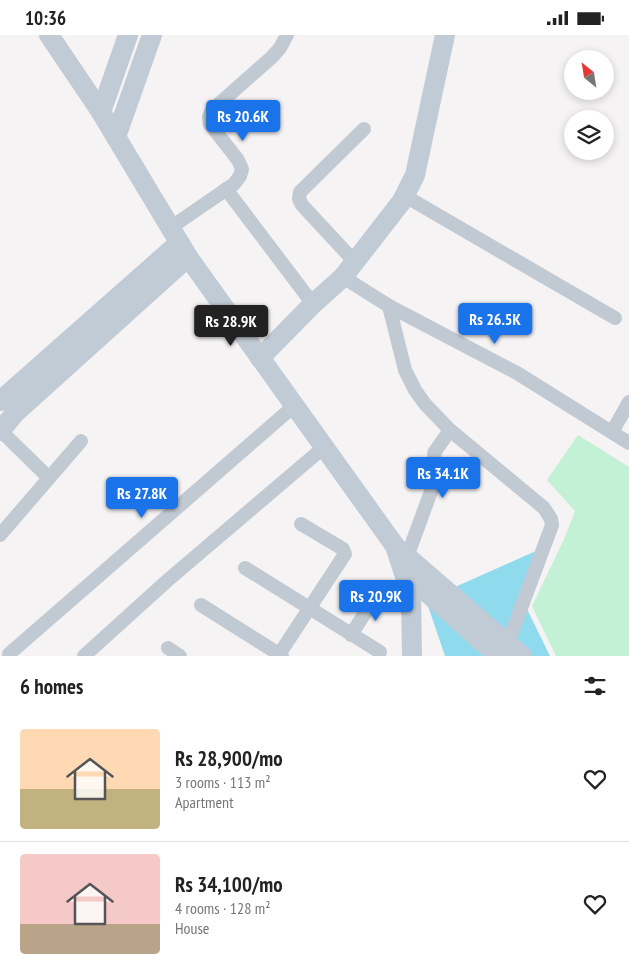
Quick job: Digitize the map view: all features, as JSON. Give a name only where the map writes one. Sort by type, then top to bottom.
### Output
[{"type":"street","points":[[50,35],[101,112],[179,243],[402,558],[509,652],[552,525],[551,519],[544,508],[450,430],[425,404],[408,376],[400,353],[389,306]]},
{"type":"street","points":[[101,112],[128,35]]},
{"type":"street","points":[[116,137],[152,35]]},
{"type":"street","points":[[49,478],[0,430],[179,243],[226,189],[234,184],[240,176],[242,169],[238,159],[210,124],[209,117],[212,110],[272,57],[280,48],[287,35]]},
{"type":"street","points":[[260,358],[348,269],[389,219],[405,196],[415,175],[445,35]]},
{"type":"street","points":[[364,129],[300,193],[299,199],[348,269],[389,306],[517,373],[629,443]]},
{"type":"street","points":[[226,189],[313,304]]},
{"type":"street","points":[[405,196],[615,318]]},
{"type":"street","points":[[0,401],[179,243]]},
{"type":"street","points":[[612,432],[629,402]]},
{"type":"street","points":[[7,652],[294,406]]},
{"type":"street","points":[[412,656],[411,595],[402,558],[437,475],[434,453],[450,430]]},
{"type":"street","points":[[0,535],[80,441]]},
{"type":"street","points":[[84,656],[168,580],[323,448]]},
{"type":"street","points":[[202,605],[279,655],[345,554],[343,549],[301,524]]},
{"type":"street","points":[[245,568],[380,652]]},
{"type":"street","points":[[351,635],[377,594]]},
{"type":"green space","points":[[578,435],[629,467],[629,656],[556,656],[532,606],[565,537],[575,511],[547,480]]},
{"type":"water","points":[[538,550],[526,607],[550,656],[445,656],[426,600]]}]
